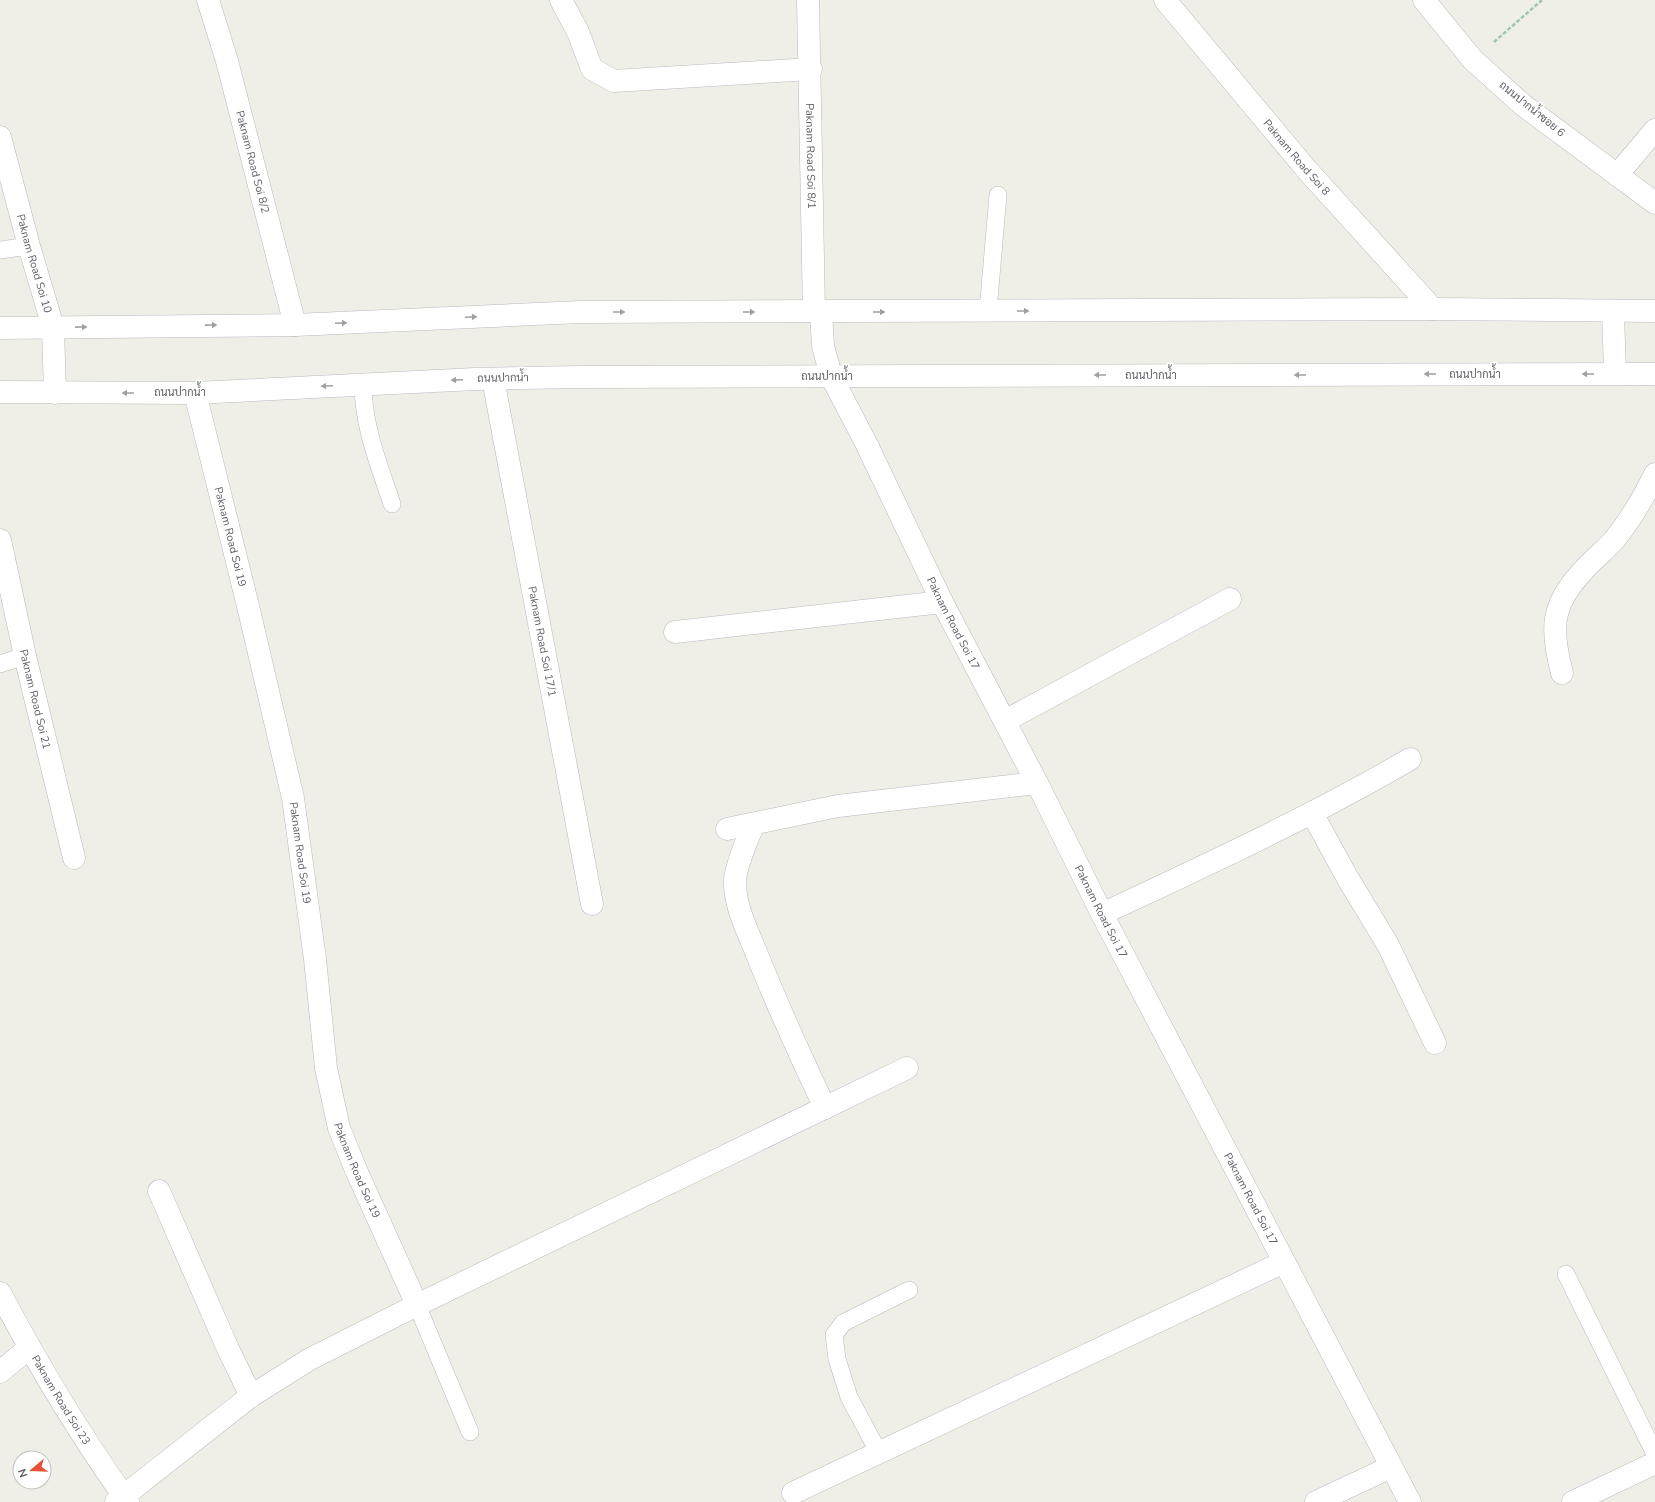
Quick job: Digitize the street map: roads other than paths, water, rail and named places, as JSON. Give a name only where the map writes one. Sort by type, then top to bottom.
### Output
[{"type":"street","name":"Paknam Road Soi 8/2","points":[[208,0],[227,61],[295,324]]},
{"type":"street","points":[[561,0],[578,32],[592,69],[614,81],[811,69]]},
{"type":"street","name":"Paknam Road Soi 8/1","points":[[808,0],[817,312]]},
{"type":"street","name":"Paknam Road Soi 8","points":[[1165,0],[1307,170],[1433,309]]},
{"type":"street","name":"ถนนปากน้ำซอย 6","points":[[1424,0],[1473,60],[1523,105],[1655,203]]},
{"type":"street","points":[[1617,175],[1655,130]]},
{"type":"street","name":"Paknam Road Soi 10","points":[[0,137],[29,246],[53,327],[55,392]]},
{"type":"street","points":[[0,328],[295,324],[580,312],[1433,309],[1655,311]]},
{"type":"street","points":[[1614,311],[1615,374]]},
{"type":"street","name":"Paknam Road Soi 17","points":[[817,312],[830,376],[866,443],[942,602],[1037,783],[1102,914],[1410,1502]]},
{"type":"street","name":"ถนนปากน้ำ","points":[[0,392],[195,393],[493,379],[830,376],[1655,374]]},
{"type":"street","name":"Paknam Road Soi 17/1","points":[[493,379],[592,904]]},
{"type":"street","name":"Paknam Road Soi 19","points":[[195,393],[250,613],[293,798],[314,951],[326,1068],[339,1128],[356,1170],[417,1305]]},
{"type":"street","points":[[1562,673],[1555,647],[1554,624],[1565,592],[1582,572],[1614,540],[1641,503],[1655,474]]},
{"type":"street","name":"Paknam Road Soi 21","points":[[0,540],[25,656],[74,858]]},
{"type":"street","points":[[1005,721],[1230,600]]},
{"type":"street","points":[[675,632],[942,602]]},
{"type":"street","points":[[1102,914],[1312,813],[1353,792],[1410,758]]},
{"type":"street","points":[[728,829],[753,825],[780,817],[838,806],[1037,783]]},
{"type":"street","points":[[1312,813],[1347,877],[1388,945],[1435,1043]]},
{"type":"street","points":[[753,825],[738,863],[735,879],[741,913],[776,1004],[825,1108]]},
{"type":"street","points":[[123,1500],[251,1396],[310,1359],[417,1305],[907,1068]]},
{"type":"street","points":[[159,1192],[228,1349],[251,1396]]},
{"type":"street","points":[[793,1493],[1284,1262]]},
{"type":"street","name":"Paknam Road Soi 23","points":[[0,1293],[29,1348],[123,1500]]},
{"type":"street","points":[[0,1372],[29,1348]]},
{"type":"street","points":[[1573,1502],[1655,1462]]},
{"type":"street","points":[[1316,1502],[1391,1467]]},
{"type":"lane","points":[[988,311],[998,195]]},
{"type":"lane","points":[[0,250],[29,246]]},
{"type":"lane","points":[[363,384],[363,403],[369,432],[392,504]]},
{"type":"lane","points":[[0,664],[25,656]]},
{"type":"lane","points":[[1566,1274],[1655,1454]]},
{"type":"lane","points":[[879,1453],[848,1397],[837,1359],[834,1335],[843,1323],[909,1290]]},
{"type":"lane","points":[[417,1305],[470,1432]]}]
